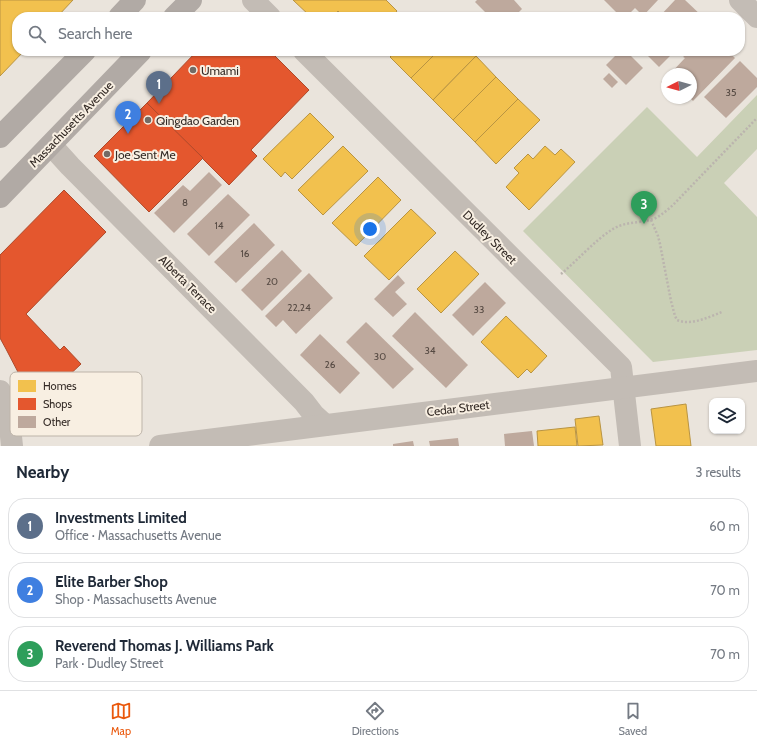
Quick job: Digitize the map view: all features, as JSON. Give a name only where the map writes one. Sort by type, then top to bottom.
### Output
[{"type":"main road","points":[[124,12],[135,0]]},
{"type":"main road","points":[[179,12],[191,0]]},
{"type":"main road","points":[[0,137],[80,56]]},
{"type":"main road","name":"Massachusetts Avenue","points":[[0,197],[136,56]]},
{"type":"street","points":[[253,0],[265,12]]},
{"type":"street","points":[[740,0],[757,17]]},
{"type":"street","name":"Dudley Street","points":[[309,56],[621,367],[630,446]]},
{"type":"street","name":"Alberta Terrace","points":[[50,144],[304,402],[324,425]]},
{"type":"street","name":"Cedar Street","points":[[160,446],[757,371]]},
{"type":"street","points":[[0,391],[8,417],[10,432]]},
{"type":"street","points":[[11,436],[12,446]]},
{"type":"path","points":[[558,276],[614,228],[626,224],[651,220],[663,213],[673,205],[757,118]]},
{"type":"path","points":[[651,220],[658,236],[671,301],[677,320],[682,322],[695,321],[722,312]]},
{"type":"green space","points":[[757,95],[757,149],[724,183],[757,217],[757,350],[653,362],[523,231],[647,107],[697,157]]},
{"type":"building: Homes","points":[[0,0],[73,0],[62,12],[12,12],[12,56],[19,56],[0,76]]},
{"type":"building: Homes","points":[[293,0],[386,0],[397,11],[396,12],[306,12]]},
{"type":"building: Homes","points":[[391,56],[433,56],[411,78],[390,57]]},
{"type":"building: Homes","points":[[433,56],[476,56],[433,100],[411,78]]},
{"type":"building: Homes","points":[[476,56],[496,77],[453,120],[433,100]]},
{"type":"building: Homes","points":[[496,77],[518,99],[475,142],[453,120]]},
{"type":"building: Homes","points":[[518,99],[540,120],[496,164],[475,142]]},
{"type":"building: Homes","points":[[310,113],[334,137],[292,179],[285,172],[281,177],[263,159]]},
{"type":"building: Homes","points":[[343,146],[368,171],[323,215],[298,190]]},
{"type":"building: Homes","points":[[545,146],[555,155],[561,149],[575,162],[529,210],[506,187],[519,173],[514,168],[528,154],[533,159]]},
{"type":"building: Homes","points":[[378,177],[401,200],[356,246],[332,223]]},
{"type":"building: Homes","points":[[411,209],[436,233],[389,280],[364,256]]},
{"type":"building: Homes","points":[[455,251],[479,274],[441,313],[417,289]]},
{"type":"building: Homes","points":[[506,316],[547,356],[531,373],[527,369],[518,378],[481,342]]},
{"type":"building: Homes","points":[[686,404],[691,446],[656,446],[651,409]]},
{"type":"building: Homes","points":[[599,416],[603,445],[578,446],[575,419]]},
{"type":"building: Homes","points":[[575,427],[577,446],[538,446],[537,431]]},
{"type":"building: Shops","points":[[192,56],[275,56],[309,90],[251,150],[257,156],[229,185],[147,103]]},
{"type":"building: Shops","points":[[147,103],[203,158],[149,212],[94,156]]},
{"type":"building: Shops","points":[[64,190],[106,232],[26,314],[60,350],[64,346],[81,364],[72,372],[18,372],[0,338],[0,255]]},
{"type":"building: Other","points":[[477,0],[514,0],[522,9],[519,12],[485,12],[475,2]]},
{"type":"building: Other","points":[[604,0],[658,0],[647,12],[639,12],[635,8],[631,12],[616,12]]},
{"type":"building: Other","points":[[675,0],[685,0],[698,12],[664,12]]},
{"type":"building: Other","points":[[615,56],[631,56],[643,68],[626,85],[606,65]]},
{"type":"building: Other","points":[[648,56],[670,56],[659,67]]},
{"type":"building: Other","points":[[684,56],[733,56],[735,58],[697,97],[697,68],[676,68],[685,58],[683,57]]},
{"type":"building: Other","points":[[740,61],[757,78],[757,87],[726,118],[704,97]]},
{"type":"building: Other","points":[[609,73],[618,82],[612,88],[603,79]]},
{"type":"building: Other","points":[[209,172],[222,185],[174,233],[154,213],[183,185],[190,191]]},
{"type":"building: Other","points":[[228,194],[250,215],[209,256],[187,234]]},
{"type":"building: Other","points":[[254,223],[275,245],[236,283],[214,262]]},
{"type":"building: Other","points":[[282,250],[302,271],[262,311],[241,290]]},
{"type":"building: Other","points":[[309,273],[333,298],[296,334],[283,320],[276,327],[265,316]]},
{"type":"building: Other","points":[[398,275],[405,283],[395,292],[407,304],[393,317],[374,299]]},
{"type":"building: Other","points":[[485,282],[506,303],[473,336],[452,315]]},
{"type":"building: Other","points":[[415,312],[468,365],[446,388],[392,336]]},
{"type":"building: Other","points":[[366,322],[414,369],[393,389],[346,342]]},
{"type":"building: Other","points":[[320,334],[360,373],[340,394],[300,355]]},
{"type":"building: Other","points":[[532,431],[534,446],[505,446],[504,434]]},
{"type":"building: Other","points":[[458,438],[459,446],[430,446],[429,441]]},
{"type":"building: Other","points":[[413,441],[414,446],[393,446],[393,444]]},
{"type":"place","name":"Umami","points":[[193,70]]},
{"type":"place","name":"Investments Limited","points":[[159,104]]},
{"type":"place","name":"Qingdao Garden","points":[[148,120]]},
{"type":"place","name":"Elite Barber Shop","points":[[128,134]]},
{"type":"place","name":"Joe Sent Me","points":[[107,154]]},
{"type":"place","name":"Reverend Thomas J. Williams Park","points":[[644,224]]}]
